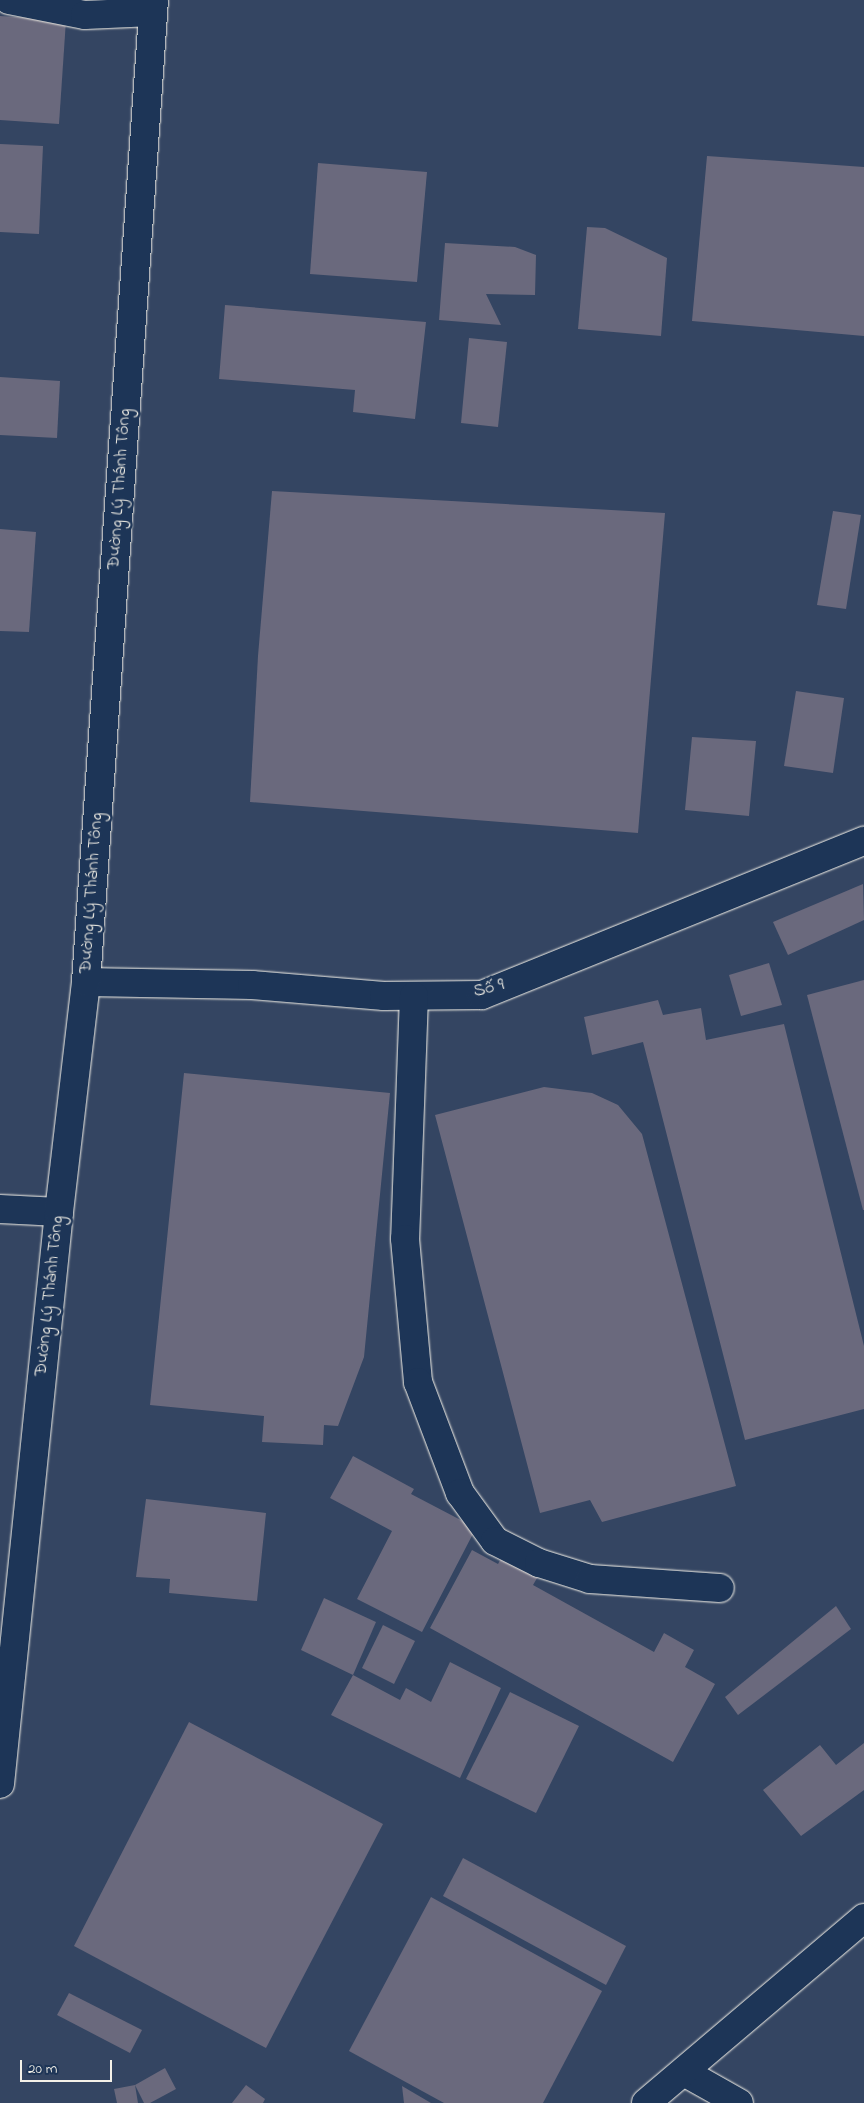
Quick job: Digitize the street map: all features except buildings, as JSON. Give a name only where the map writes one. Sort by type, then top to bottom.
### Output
[{"type":"street","points":[[9,0],[85,15],[153,6]]},
{"type":"street","name":"Đường Lý Thánh Tông","points":[[0,1784],[59,1212],[86,982],[153,6]]},
{"type":"street","name":"Số 9","points":[[86,982],[252,985],[384,996],[482,994],[864,841]]},
{"type":"street","points":[[414,996],[406,1248],[418,1382],[460,1493],[495,1541],[539,1563],[590,1579],[720,1588]]},
{"type":"street","points":[[0,1209],[59,1212]]},
{"type":"street","points":[[646,2103],[864,1918]]},
{"type":"street","points":[[684,2072],[739,2103]]}]
